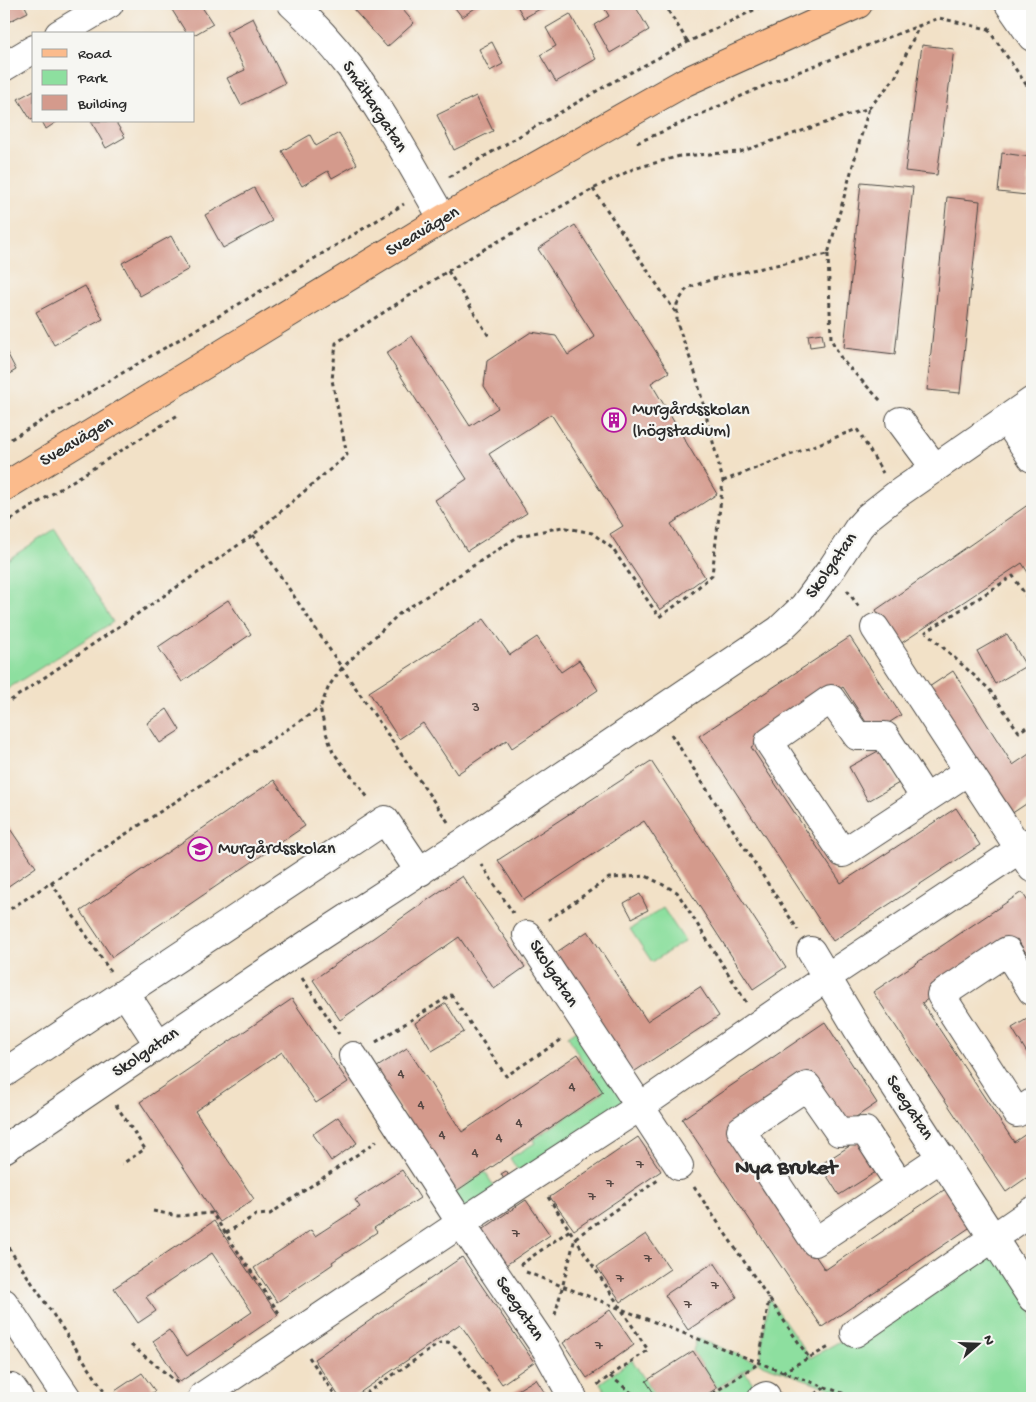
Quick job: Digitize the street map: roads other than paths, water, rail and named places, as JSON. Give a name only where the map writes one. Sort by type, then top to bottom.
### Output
[{"type":"main road","name":"Sveavägen","points":[[4,487],[443,220],[685,82],[858,4]]},
{"type":"street","points":[[62,32],[109,4]]},
{"type":"street","name":"Smältargatan","points":[[292,4],[312,23],[349,66],[388,124],[443,220]]},
{"type":"street","points":[[1011,7],[1032,37]]},
{"type":"street","points":[[4,67],[32,50]]},
{"type":"street","name":"Skolgatan","points":[[4,1149],[288,957],[420,872],[780,630],[804,606],[831,570],[858,528],[868,517],[896,495],[1032,401]]},
{"type":"street","points":[[1006,419],[1032,458]]},
{"type":"street","points":[[900,421],[935,468]]},
{"type":"street","points":[[203,1397],[461,1223],[641,1106],[826,977],[1028,853],[968,771],[875,628]]},
{"type":"street","points":[[926,798],[885,736],[857,736],[831,699],[769,742],[843,853],[968,771]]},
{"type":"street","points":[[4,1073],[385,820],[420,872]]},
{"type":"street","name":"Skolgatan","points":[[527,935],[641,1106]]},
{"type":"street","points":[[811,951],[826,977]]},
{"type":"street","points":[[1032,991],[1007,952],[941,995],[1017,1113],[1032,1103]]},
{"type":"street","name":"Seegatan","points":[[826,977],[860,1033],[1032,1298]]},
{"type":"street","points":[[125,994],[159,1044]]},
{"type":"street","points":[[353,1056],[461,1223]]},
{"type":"street","points":[[900,1185],[865,1131],[839,1132],[807,1086],[741,1130],[815,1242],[942,1157]]},
{"type":"street","points":[[641,1106],[679,1166]]},
{"type":"street","points":[[854,1333],[1032,1212]]},
{"type":"street","name":"Seegatan","points":[[461,1223],[546,1349],[583,1393]]},
{"type":"street","points":[[4,1303],[67,1398]]},
{"type":"street","points":[[4,1390],[12,1388],[19,1398]]},
{"type":"place","name":"Murgårdsskolan (högstadium)","points":[[614,420]]},
{"type":"place","name":"Murgårdsskolan","points":[[200,849]]},
{"type":"district","name":"Nya Bruket","points":[[786,1169]]}]
